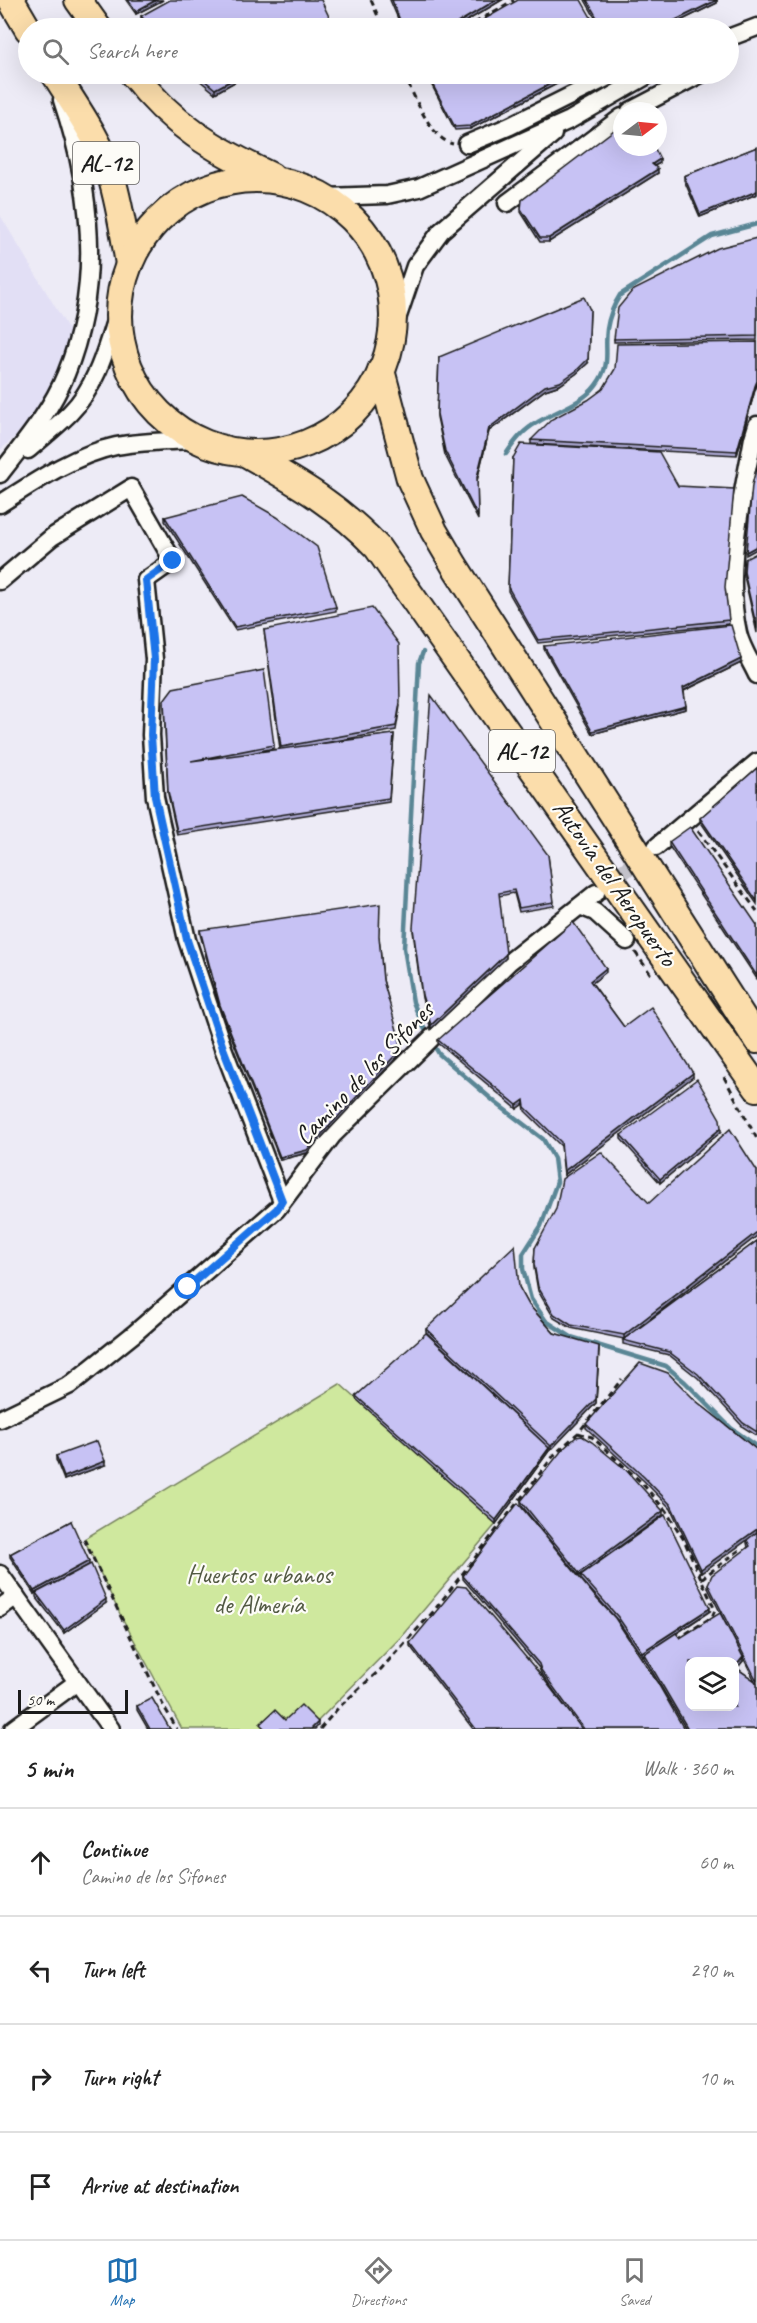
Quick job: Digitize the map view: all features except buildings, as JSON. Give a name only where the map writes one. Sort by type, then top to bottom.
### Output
[{"type":"highway","points":[[10,0],[21,18]]},
{"type":"highway","points":[[78,0],[91,18]]},
{"type":"highway","name":"AL-12","points":[[60,84],[97,143],[111,174],[119,203],[129,264]]},
{"type":"highway","name":"AL-12","points":[[141,84],[152,98],[212,147],[282,181],[304,187],[325,197],[356,222],[379,254],[392,292],[393,331],[381,370],[362,405],[339,427],[310,444],[279,453],[247,454],[220,450],[195,440],[168,423],[146,399],[130,371],[121,340],[119,308],[129,264],[147,231],[175,205],[208,187],[244,179],[282,181]]},
{"type":"highway","name":"Autovía del Aeropuerto","points":[[381,370],[410,480],[434,531],[466,585],[757,1040]]},
{"type":"highway","name":"Autovía del Aeropuerto","points":[[247,454],[319,496],[355,524],[377,547],[757,1088]]},
{"type":"street","points":[[739,34],[757,27]]},
{"type":"street","points":[[0,474],[33,432],[66,375],[79,337],[87,294],[90,240],[85,183],[72,127],[57,84]]},
{"type":"street","points":[[467,144],[510,126],[594,84]]},
{"type":"street","points":[[325,197],[387,195],[419,188],[570,120],[633,84]]},
{"type":"street","points":[[647,102],[682,84]]},
{"type":"street","points":[[393,331],[415,266],[441,231],[570,120]]},
{"type":"street","points":[[507,203],[613,124]]},
{"type":"street","points":[[0,474],[71,413],[84,396],[96,377],[119,308]]},
{"type":"street","points":[[757,424],[735,543],[734,604],[738,636],[757,675]]},
{"type":"street","points":[[0,504],[46,475],[81,458],[113,447],[142,442],[195,440]]},
{"type":"street","points":[[0,581],[52,537],[131,488],[173,561],[146,580],[154,659],[151,735],[155,797],[187,940],[223,1048],[282,1201]]},
{"type":"street","points":[[656,847],[757,762]]},
{"type":"street","name":"Camino de los Sifones","points":[[0,1419],[70,1384],[170,1303],[277,1209],[333,1134],[509,962],[596,893]]},
{"type":"street","points":[[580,906],[595,912],[627,941]]},
{"type":"street","points":[[0,1574],[111,1729]]},
{"type":"street","points":[[0,1608],[16,1596]]},
{"type":"street","points":[[13,1729],[77,1682]]},
{"type":"path","points":[[371,0],[379,18]]},
{"type":"path","points":[[483,18],[514,0]]},
{"type":"path","points":[[409,84],[436,133],[449,143],[467,144]]},
{"type":"path","points":[[690,820],[757,911]]},
{"type":"path","points":[[627,941],[654,978]]},
{"type":"path","points":[[722,1073],[757,1139]]},
{"type":"path","points":[[320,1729],[339,1707],[381,1669],[433,1612],[555,1454],[578,1433],[622,1379]]},
{"type":"path","points":[[578,1433],[592,1437],[641,1482],[666,1511],[684,1540],[714,1610],[712,1617],[679,1638]]},
{"type":"path","points":[[84,1539],[162,1703],[177,1729]]},
{"type":"path","points":[[700,1579],[741,1549]]},
{"type":"shaded area","points":[[0,215],[72,335],[40,416],[0,450]]},
{"type":"green space","name":"Huertos urbanos de Almería","points":[[340,1384],[496,1524],[400,1638],[310,1729],[182,1729],[120,1614],[84,1539]]},
{"type":"waterway","points":[[506,454],[528,429],[577,402],[596,385],[606,364],[607,329],[613,307],[620,295],[712,236],[757,224]]},
{"type":"waterway","points":[[423,652],[419,663],[404,948],[413,1002],[439,1054],[496,1103],[543,1139],[554,1158],[557,1182],[541,1226],[523,1254],[523,1269],[531,1299],[546,1321],[571,1337],[666,1366],[731,1428],[757,1446]]},
{"type":"tunnel","points":[[604,886],[648,853]]},
{"type":"route","points":[[173,561],[146,580],[154,659],[151,735],[155,797],[187,940],[223,1048],[282,1201],[277,1209],[188,1287]]}]
